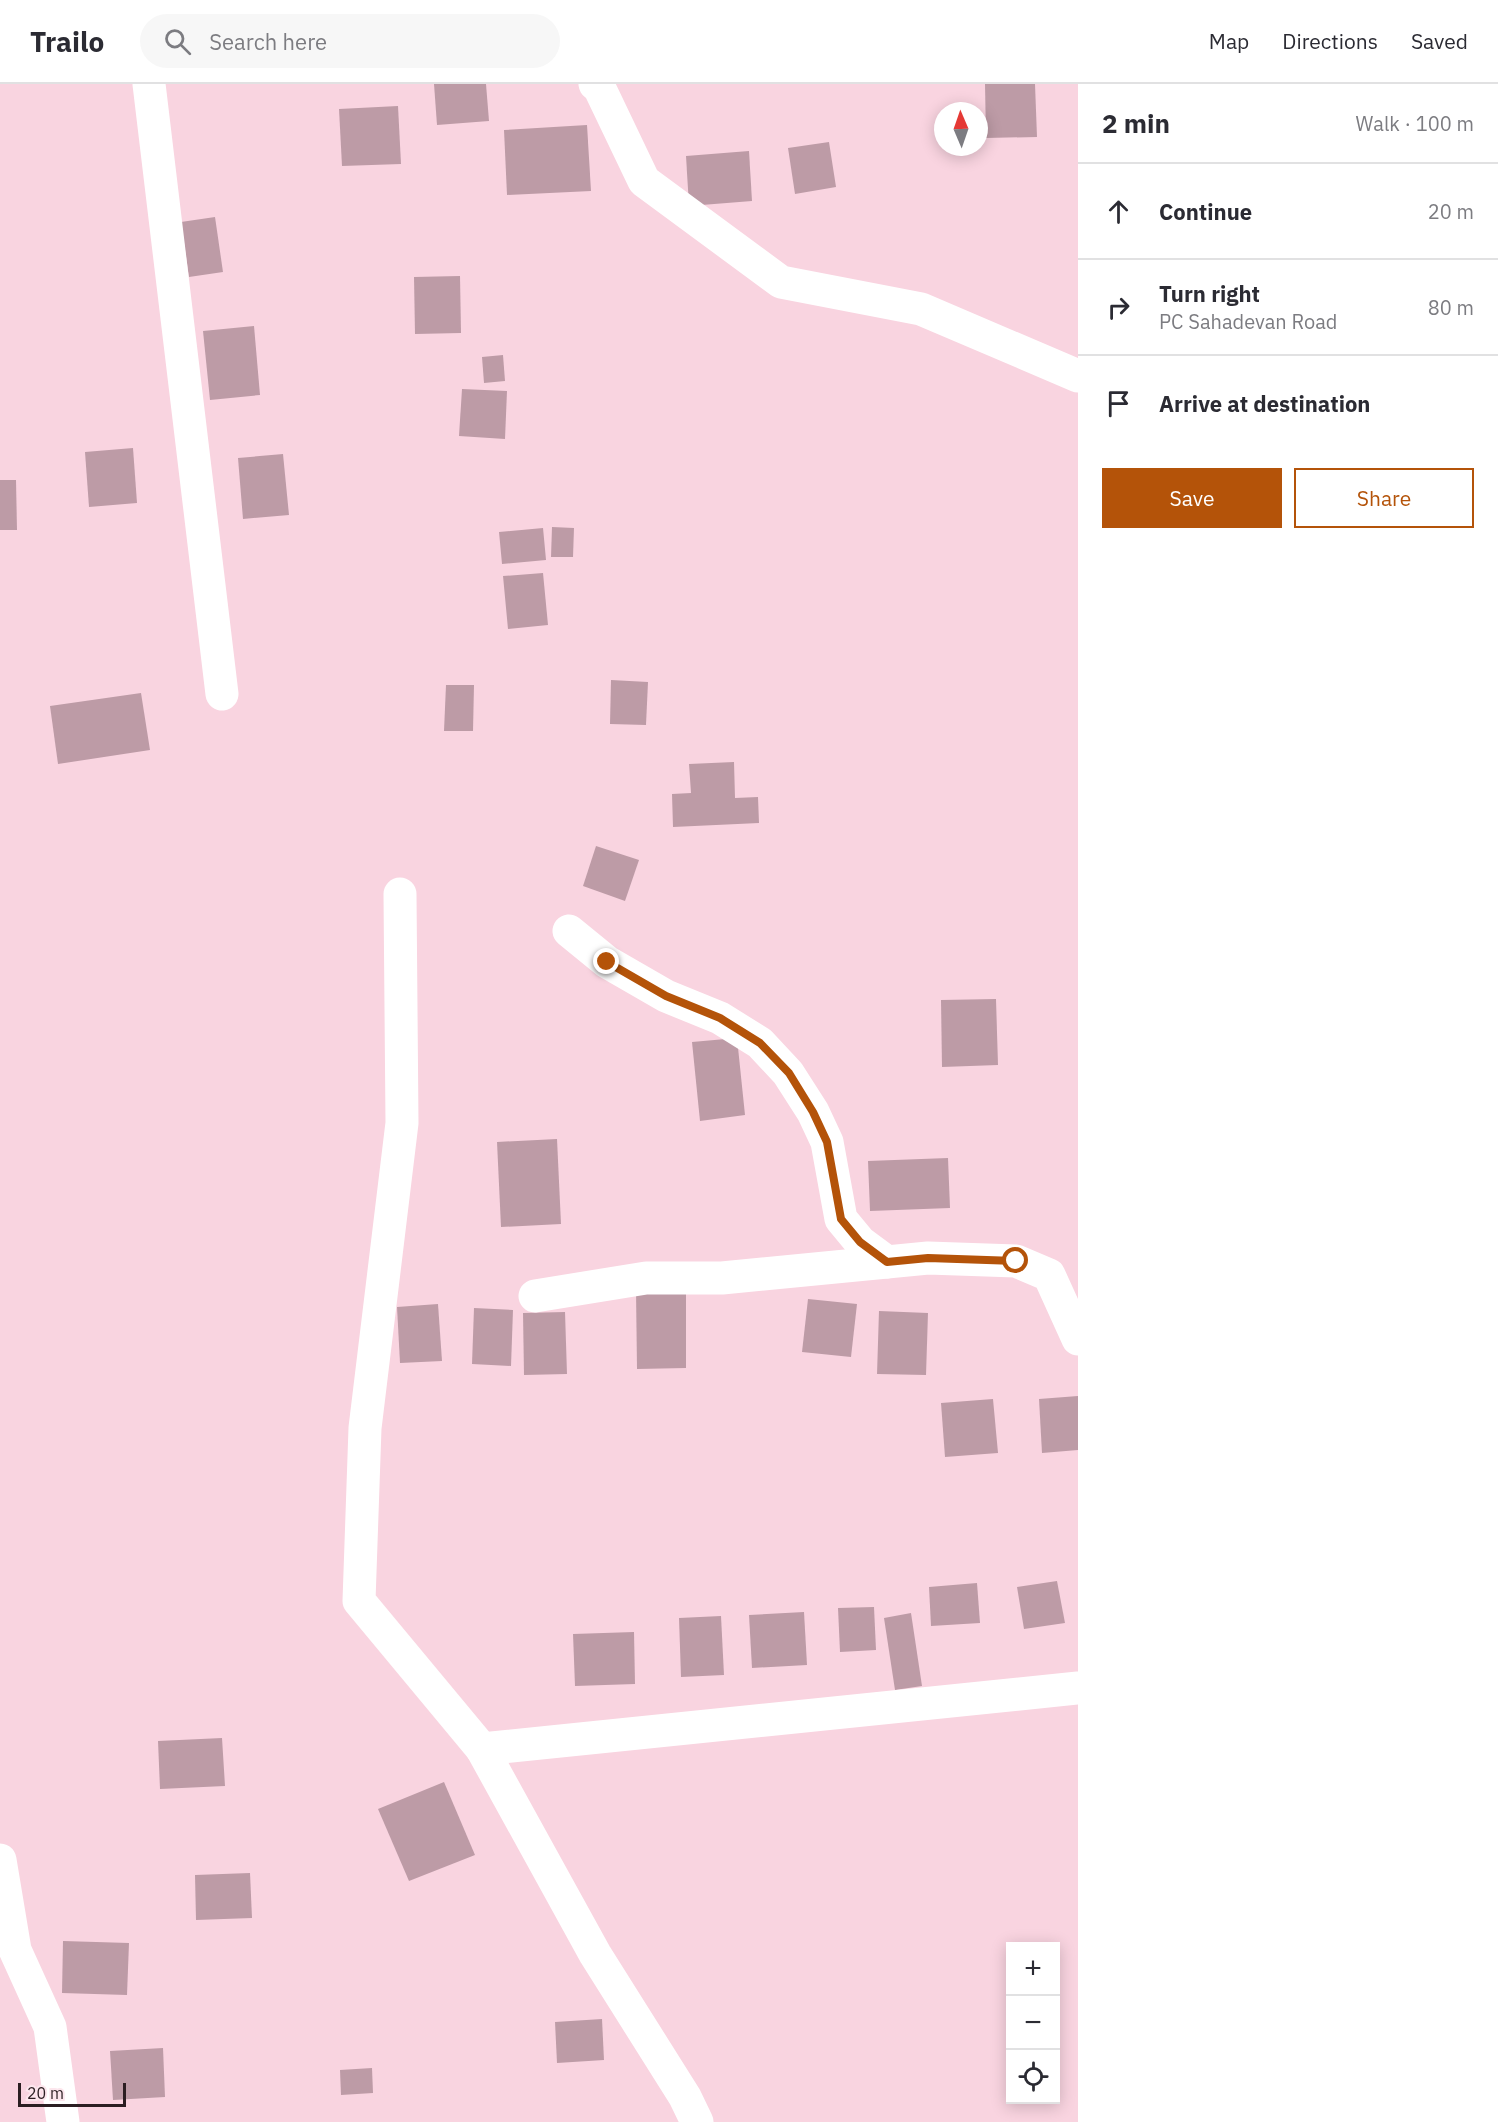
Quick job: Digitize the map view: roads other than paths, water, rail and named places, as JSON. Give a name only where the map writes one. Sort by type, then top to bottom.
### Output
[{"type":"street","points":[[149,84],[222,694]]},
{"type":"street","points":[[595,84],[599,87],[644,181],[781,282],[921,309],[1078,376]]},
{"type":"street","points":[[400,894],[402,1123],[365,1428],[359,1601],[482,1749],[595,1954],[685,2097],[697,2122]]},
{"type":"street","points":[[570,931],[607,962],[666,996],[720,1018],[760,1043],[789,1073],[813,1112],[827,1142],[841,1219],[860,1242],[887,1262]]},
{"type":"street","points":[[535,1296],[646,1278],[722,1278],[928,1258],[1016,1261],[1049,1275],[1078,1339]]},
{"type":"street","points":[[482,1749],[1078,1688]]},
{"type":"street","points":[[0,1860],[15,1950],[50,2026],[63,2122]]}]
